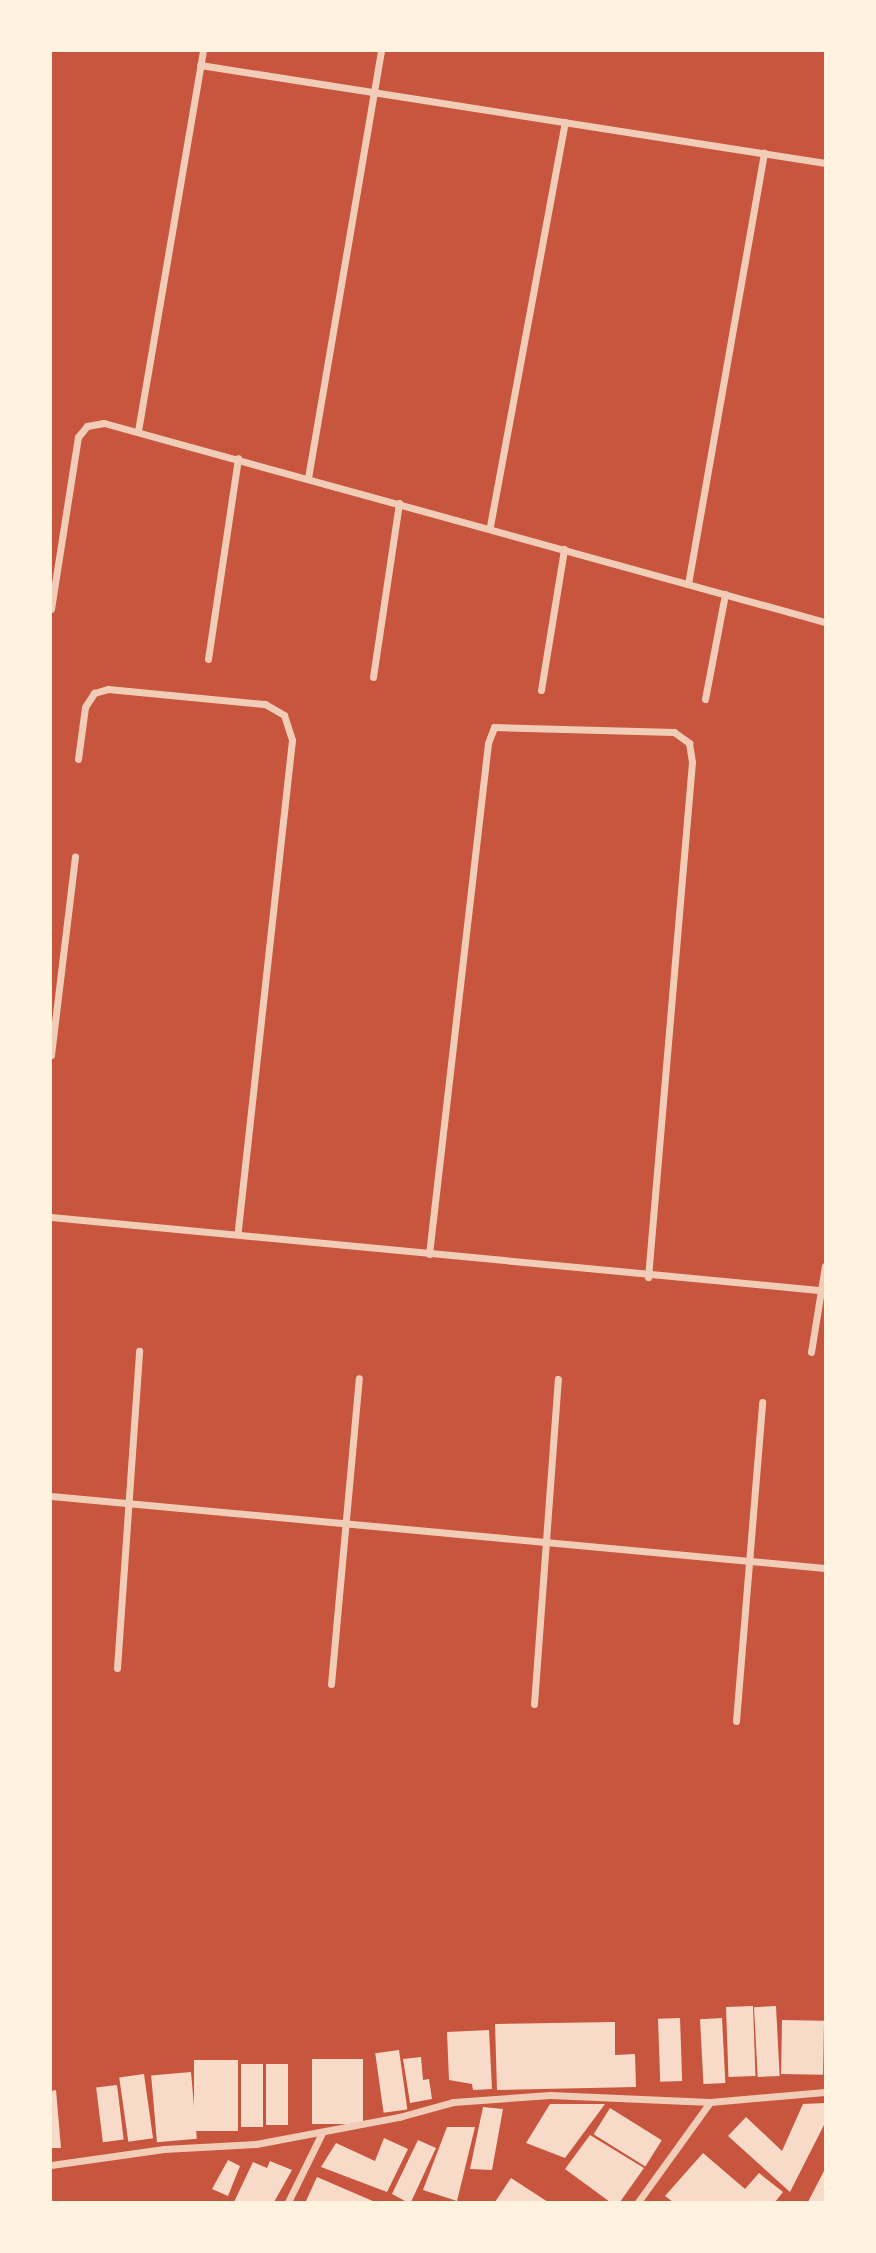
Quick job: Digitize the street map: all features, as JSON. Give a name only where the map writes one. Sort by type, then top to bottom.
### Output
[{"type":"street","points":[[138,431],[203,51]]},
{"type":"street","points":[[307,478],[381,51]]},
{"type":"street","points":[[201,65],[825,163]]},
{"type":"street","points":[[490,526],[565,122]]},
{"type":"street","points":[[688,584],[764,153]]},
{"type":"street","points":[[51,608],[78,437],[87,426],[104,423],[490,526],[825,622]]},
{"type":"street","points":[[208,659],[237,458]]},
{"type":"street","points":[[373,677],[399,503]]},
{"type":"street","points":[[541,690],[564,549]]},
{"type":"street","points":[[705,699],[725,594]]},
{"type":"street","points":[[78,759],[85,707],[94,693],[108,688],[265,704],[284,715],[292,740],[238,1233]]},
{"type":"street","points":[[429,1254],[488,743],[494,727],[674,732],[689,743],[692,762],[648,1277]]},
{"type":"street","points":[[51,1055],[75,856]]},
{"type":"street","points":[[51,973],[61,974]]},
{"type":"street","points":[[51,1217],[238,1233],[648,1277],[819,1290]]},
{"type":"street","points":[[811,1352],[825,1266]]},
{"type":"street","points":[[117,1668],[139,1351]]},
{"type":"street","points":[[331,1684],[359,1378]]},
{"type":"street","points":[[534,1704],[558,1379]]},
{"type":"street","points":[[736,1721],[762,1402]]},
{"type":"street","points":[[51,1496],[825,1568]]},
{"type":"street","points":[[51,2165],[164,2149],[256,2144],[322,2133],[453,2102],[550,2095],[710,2102],[825,2092]]},
{"type":"street","points":[[638,2202],[710,2102]]},
{"type":"street","points":[[288,2202],[322,2133]]},
{"type":"building","points":[[753,2006],[755,2076],[728,2077],[726,2007]]},
{"type":"building","points":[[776,2006],[780,2076],[758,2077],[754,2007]]},
{"type":"building","points":[[680,2018],[682,2081],[660,2082],[658,2019]]},
{"type":"building","points":[[722,2018],[725,2083],[703,2084],[700,2019]]},
{"type":"building","points":[[782,2020],[824,2021],[823,2075],[781,2074]]},
{"type":"building","points":[[615,2022],[615,2055],[635,2054],[636,2087],[497,2090],[495,2024]]},
{"type":"building","points":[[489,2030],[492,2089],[473,2090],[472,2084],[449,2080],[447,2032]]},
{"type":"building","points":[[399,2050],[407,2109],[384,2113],[375,2053]]},
{"type":"building","points":[[421,2057],[423,2080],[429,2079],[432,2099],[410,2103],[403,2059]]},
{"type":"building","points":[[312,2059],[363,2059],[363,2124],[312,2124]]},
{"type":"building","points":[[194,2060],[238,2060],[238,2131],[194,2131]]},
{"type":"building","points":[[241,2064],[263,2064],[263,2127],[241,2127]]},
{"type":"building","points":[[266,2064],[288,2064],[288,2125],[266,2125]]},
{"type":"building","points":[[191,2072],[197,2139],[157,2142],[151,2075]]},
{"type":"building","points":[[144,2074],[153,2138],[128,2142],[119,2077]]},
{"type":"building","points":[[117,2085],[124,2140],[103,2142],[96,2088]]},
{"type":"building","points":[[56,2090],[61,2148],[51,2148],[51,2091]]},
{"type":"building","points":[[825,2103],[825,2123],[790,2192],[728,2136],[746,2117],[782,2151],[803,2104]]},
{"type":"building","points":[[550,2104],[605,2104],[565,2158],[526,2143]]},
{"type":"building","points":[[483,2107],[503,2109],[492,2170],[470,2169]]},
{"type":"building","points":[[610,2108],[662,2140],[645,2167],[594,2134]]},
{"type":"building","points":[[447,2127],[475,2127],[457,2201],[423,2190]]},
{"type":"building","points":[[590,2135],[644,2168],[620,2202],[610,2202],[565,2169]]},
{"type":"building","points":[[384,2138],[408,2149],[387,2192],[321,2167],[336,2143],[375,2161]]},
{"type":"building","points":[[418,2140],[436,2148],[411,2202],[407,2202],[392,2194]]},
{"type":"building","points":[[703,2153],[745,2189],[759,2173],[783,2192],[775,2202],[673,2202],[665,2196]]},
{"type":"building","points":[[228,2160],[240,2166],[228,2196],[212,2189]]},
{"type":"building","points":[[270,2161],[292,2170],[274,2202],[234,2202],[253,2162],[267,2168]]},
{"type":"building","points":[[825,2169],[825,2202],[808,2202],[809,2200]]},
{"type":"building","points":[[317,2177],[375,2202],[306,2201]]},
{"type":"building","points":[[511,2178],[548,2202],[495,2202]]}]
